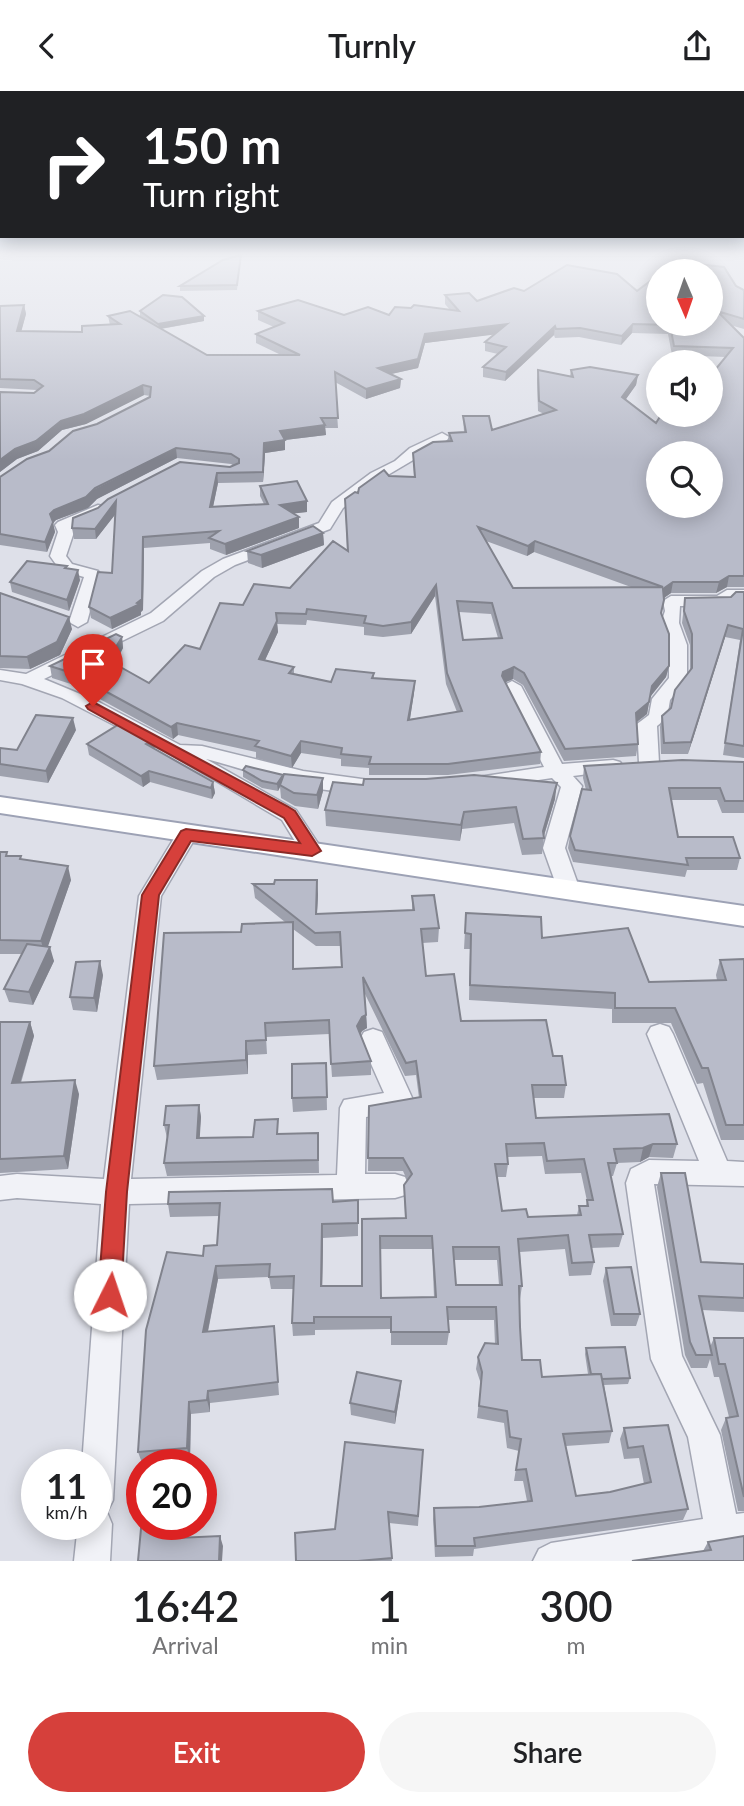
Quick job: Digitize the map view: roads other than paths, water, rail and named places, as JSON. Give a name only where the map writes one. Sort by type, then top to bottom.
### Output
[{"type":"main road","points":[[0,805],[186,835],[312,851],[744,916]]},
{"type":"street","points":[[30,679],[157,617],[208,574],[229,562],[325,526],[337,505],[376,476],[442,437]]},
{"type":"street","points":[[85,650],[78,646],[87,630],[72,620],[92,581],[92,574],[66,567],[58,556],[66,532],[63,525],[94,513],[112,500]]},
{"type":"street","points":[[461,784],[556,771],[656,763],[647,724],[658,718],[661,699],[678,678],[678,645],[670,623],[673,611],[671,601],[722,601],[727,595],[744,595]]},
{"type":"street","points":[[0,674],[30,679],[66,691],[289,815],[312,851]]},
{"type":"street","points":[[512,686],[556,771],[572,786],[554,848],[569,890]]},
{"type":"street","points":[[177,752],[202,751],[294,777],[376,786]]},
{"type":"street","points":[[99,1449],[117,1192],[150,895],[186,835]]},
{"type":"street","points":[[551,1561],[733,1531],[704,1435],[667,1359],[640,1183],[641,1178],[649,1172],[731,1174],[660,1034]]},
{"type":"street","points":[[351,1187],[352,1108],[401,1102],[373,1039]]},
{"type":"street","points":[[0,1188],[17,1186],[117,1192],[395,1186]]},
{"type":"street","points":[[92,1561],[94,1540]]}]
